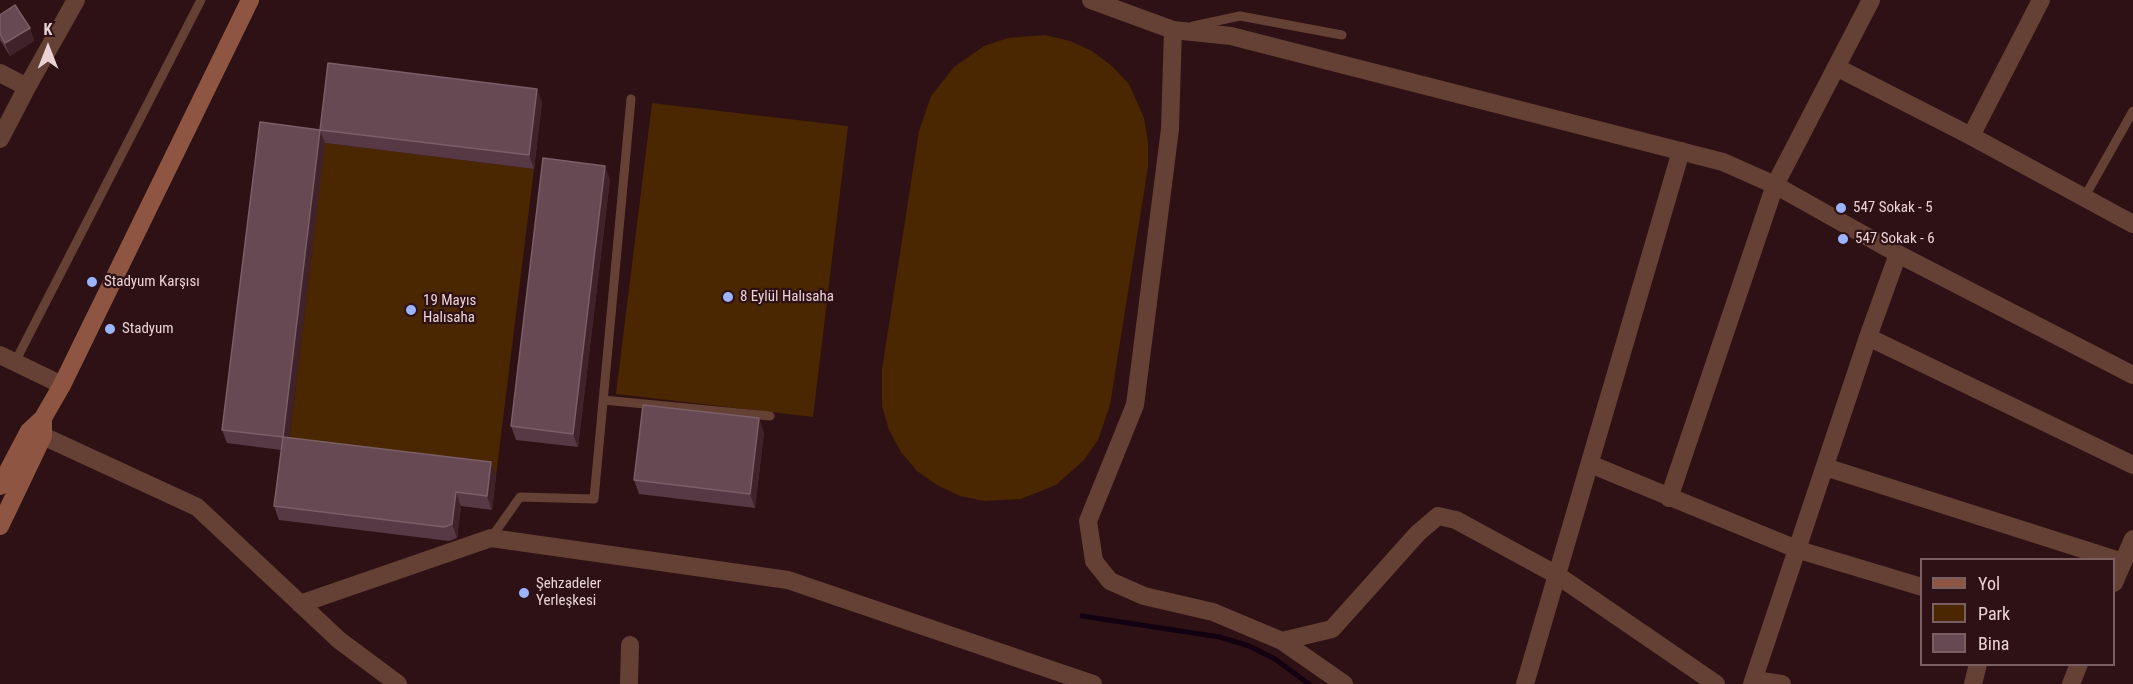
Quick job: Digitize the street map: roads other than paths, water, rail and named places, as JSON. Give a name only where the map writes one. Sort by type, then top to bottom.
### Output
[{"type":"main road","points":[[0,526],[62,385],[250,0]]},
{"type":"main road","points":[[0,486],[29,431],[43,427]]},
{"type":"street","points":[[0,139],[76,0]]},
{"type":"street","points":[[1091,0],[1173,30],[1231,36],[1723,162],[1775,185],[1898,254],[2133,375]]},
{"type":"street","points":[[1669,498],[1775,185],[1871,0]]},
{"type":"street","points":[[1971,136],[2041,0]]},
{"type":"street","points":[[1173,30],[1170,129],[1135,405],[1088,521],[1094,561],[1110,581],[1136,592],[1213,612],[1282,641],[1344,684]]},
{"type":"street","points":[[1836,67],[1971,136],[2133,225]]},
{"type":"street","points":[[0,73],[27,87]]},
{"type":"street","points":[[1526,684],[1680,151]]},
{"type":"street","points":[[1782,684],[1753,682],[1898,254]]},
{"type":"street","points":[[1868,337],[2133,465]]},
{"type":"street","points":[[8,358],[62,385]]},
{"type":"street","points":[[43,427],[197,507],[339,640],[398,684]]},
{"type":"street","points":[[1590,464],[1798,550],[1920,585]]},
{"type":"street","points":[[1825,467],[2110,558]]},
{"type":"street","points":[[1282,641],[1332,629],[1418,533],[1438,516],[1456,520],[1557,574],[1716,684]]},
{"type":"street","points":[[300,604],[492,538],[788,580],[1093,684]]},
{"type":"street","points":[[2115,581],[2133,539]]},
{"type":"street","points":[[2115,559],[2123,562]]},
{"type":"street","points":[[629,684],[630,645]]},
{"type":"street","points":[[1973,684],[1977,666]]},
{"type":"street","points":[[2071,684],[2078,666]]},
{"type":"lane","points":[[8,358],[201,0]]},
{"type":"lane","points":[[1173,30],[1240,16],[1342,35]]},
{"type":"lane","points":[[492,538],[520,497],[594,499],[631,99]]},
{"type":"lane","points":[[2084,198],[2133,111]]},
{"type":"lane","points":[[603,400],[771,416]]},
{"type":"waterway","points":[[1082,616],[1220,637],[1249,646],[1275,659],[1309,684]]},
{"type":"place","name":"547 Sokak - 5","points":[[1841,208]]},
{"type":"place","name":"547 Sokak - 6","points":[[1843,239]]},
{"type":"place","name":"Stadyum Karşısı","points":[[92,282]]},
{"type":"place","name":"8 Eylül Halısaha","points":[[728,297]]},
{"type":"place","name":"19 Mayıs Halısaha","points":[[411,310]]},
{"type":"place","name":"Stadyum","points":[[110,329]]},
{"type":"place","name":"Şehzadeler Yerleşkesi","points":[[524,593]]}]
